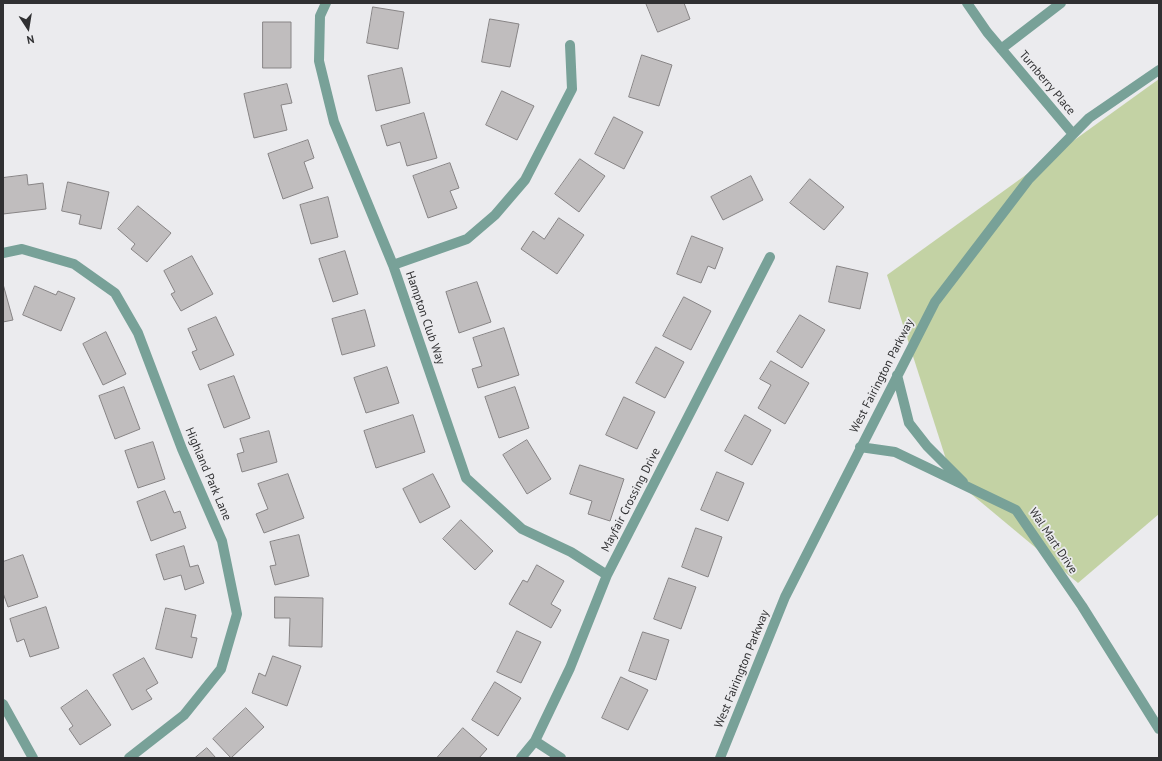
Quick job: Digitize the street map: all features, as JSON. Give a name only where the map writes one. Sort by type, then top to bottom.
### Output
[{"type":"street","name":"Hampton Club Way","points":[[326,3],[320,16],[319,61],[334,122],[393,265],[466,478],[522,529],[571,552],[607,574]]},
{"type":"street","name":"Turnberry Place","points":[[967,3],[987,32],[1073,134]]},
{"type":"street","name":"Turnberry Place","points":[[1001,49],[1061,3]]},
{"type":"street","points":[[393,265],[467,239],[495,215],[525,180],[572,89],[570,45]]},
{"type":"street","name":"West Fairington Parkway","points":[[720,758],[785,597],[934,302],[1029,180],[1073,134],[1089,118],[1159,70]]},
{"type":"street","name":"Highland Park Lane","points":[[3,253],[22,249],[74,264],[116,293],[138,333],[182,449],[222,541],[237,614],[221,669],[184,715],[129,758]]},
{"type":"street","name":"Mayfair Crossing Drive","points":[[521,758],[535,741],[570,668],[607,574],[770,257]]},
{"type":"street","points":[[897,375],[909,423],[927,446],[969,487]]},
{"type":"street","name":"Wal Mart Drive","points":[[860,447],[895,452],[1016,510],[1082,606],[1159,729]]},
{"type":"street","points":[[3,704],[21,740],[33,758]]},
{"type":"street","points":[[535,741],[561,758]]},
{"type":"green space","points":[[1159,79],[1159,514],[1078,583],[952,478],[887,275]]},
{"type":"building","points":[[646,3],[684,3],[690,19],[658,32]]},
{"type":"building","points":[[373,7],[404,12],[398,49],[367,43]]},
{"type":"building","points":[[490,19],[519,24],[510,67],[482,62]]},
{"type":"building","points":[[263,22],[291,22],[291,68],[263,68]]},
{"type":"building","points":[[642,55],[672,65],[659,106],[629,97]]},
{"type":"building","points":[[402,68],[410,103],[376,111],[368,76]]},
{"type":"building","points":[[287,84],[292,103],[281,105],[287,130],[254,138],[244,94]]},
{"type":"building","points":[[502,91],[534,106],[517,140],[486,125]]},
{"type":"building","points":[[424,113],[437,158],[407,166],[400,142],[387,146],[381,126]]},
{"type":"building","points":[[614,117],[643,132],[624,169],[595,154]]},
{"type":"building","points":[[308,140],[314,158],[304,162],[313,188],[283,199],[268,154]]},
{"type":"building","points":[[580,159],[605,176],[579,212],[555,194]]},
{"type":"building","points":[[450,163],[459,188],[450,191],[457,208],[428,218],[413,176]]},
{"type":"building","points":[[27,175],[28,185],[43,183],[46,209],[3,214],[3,178]]},
{"type":"building","points":[[751,176],[763,200],[723,220],[711,197]]},
{"type":"building","points":[[810,179],[844,207],[824,230],[790,203]]},
{"type":"building","points":[[68,182],[109,192],[101,229],[79,224],[81,215],[62,211]]},
{"type":"building","points":[[328,197],[338,237],[311,244],[300,205]]},
{"type":"building","points":[[138,206],[171,233],[147,262],[131,249],[135,244],[118,229]]},
{"type":"building","points":[[559,218],[584,235],[557,274],[521,249],[533,231],[544,239]]},
{"type":"building","points":[[692,236],[723,248],[715,269],[708,266],[701,283],[677,274]]},
{"type":"building","points":[[345,251],[358,294],[333,302],[319,259]]},
{"type":"building","points":[[192,256],[213,294],[181,311],[171,294],[175,292],[164,271]]},
{"type":"building","points":[[837,266],[868,273],[860,309],[829,302]]},
{"type":"building","points":[[477,282],[491,322],[459,333],[446,292]]},
{"type":"building","points":[[3,284],[13,320],[3,322]]},
{"type":"building","points":[[35,286],[56,295],[58,291],[75,298],[61,331],[23,315]]},
{"type":"building","points":[[684,297],[711,311],[691,350],[663,336]]},
{"type":"building","points":[[365,310],[375,346],[342,355],[332,319]]},
{"type":"building","points":[[800,315],[825,330],[802,368],[777,352]]},
{"type":"building","points":[[216,317],[234,355],[200,370],[192,352],[197,350],[188,329]]},
{"type":"building","points":[[504,328],[519,375],[478,388],[472,369],[482,366],[473,338]]},
{"type":"building","points":[[106,332],[126,374],[103,385],[83,344]]},
{"type":"building","points":[[656,347],[684,362],[665,398],[636,383]]},
{"type":"building","points":[[771,361],[809,383],[785,424],[758,408],[771,385],[760,379]]},
{"type":"building","points":[[387,367],[399,403],[366,413],[354,378]]},
{"type":"building","points":[[234,376],[250,418],[224,428],[208,385]]},
{"type":"building","points":[[124,387],[140,429],[115,439],[99,396]]},
{"type":"building","points":[[515,387],[529,428],[499,438],[485,397]]},
{"type":"building","points":[[624,397],[655,412],[637,449],[606,435]]},
{"type":"building","points":[[413,415],[425,452],[376,468],[364,431]]},
{"type":"building","points":[[745,415],[771,430],[752,465],[725,451]]},
{"type":"building","points":[[269,431],[277,462],[242,472],[237,454],[244,452],[240,439]]},
{"type":"building","points":[[527,440],[551,479],[527,494],[503,455]]},
{"type":"building","points":[[153,442],[165,479],[138,488],[125,451]]},
{"type":"building","points":[[580,465],[624,479],[610,521],[588,514],[592,501],[570,494]]},
{"type":"building","points":[[717,472],[744,483],[728,521],[701,510]]},
{"type":"building","points":[[288,474],[304,518],[264,533],[256,514],[268,509],[258,484]]},
{"type":"building","points":[[433,474],[450,507],[420,523],[403,489]]},
{"type":"building","points":[[165,491],[174,513],[180,511],[186,528],[151,541],[137,502]]},
{"type":"building","points":[[461,520],[493,551],[475,570],[443,539]]},
{"type":"building","points":[[696,528],[722,537],[708,577],[682,567]]},
{"type":"building","points":[[299,535],[309,576],[275,585],[270,566],[276,565],[270,542]]},
{"type":"building","points":[[184,546],[190,567],[198,565],[204,583],[185,590],[181,575],[164,580],[156,555]]},
{"type":"building","points":[[23,555],[38,597],[8,607],[3,593],[3,562]]},
{"type":"building","points":[[537,565],[564,581],[551,604],[561,610],[551,628],[509,604],[523,580],[527,582]]},
{"type":"building","points":[[669,578],[696,587],[681,629],[654,619]]},
{"type":"building","points":[[275,597],[323,598],[322,647],[289,646],[290,618],[275,618]]},
{"type":"building","points":[[46,607],[59,648],[30,657],[24,639],[17,642],[10,619]]},
{"type":"building","points":[[166,608],[196,615],[191,637],[197,638],[192,658],[156,649]]},
{"type":"building","points":[[517,631],[541,642],[521,683],[497,672]]},
{"type":"building","points":[[643,632],[669,640],[656,680],[629,671]]},
{"type":"building","points":[[273,656],[301,666],[287,706],[252,693],[259,673],[265,676]]},
{"type":"building","points":[[144,658],[158,683],[146,690],[152,699],[132,710],[113,675]]},
{"type":"building","points":[[621,677],[648,690],[628,730],[602,718]]},
{"type":"building","points":[[495,682],[521,698],[498,736],[472,720]]},
{"type":"building","points":[[87,690],[111,725],[80,745],[69,729],[73,726],[61,708]]},
{"type":"building","points":[[246,708],[264,727],[231,758],[213,739]]},
{"type":"building","points":[[463,728],[487,749],[479,758],[437,758]]},
{"type":"building","points":[[207,748],[216,758],[195,758]]}]
